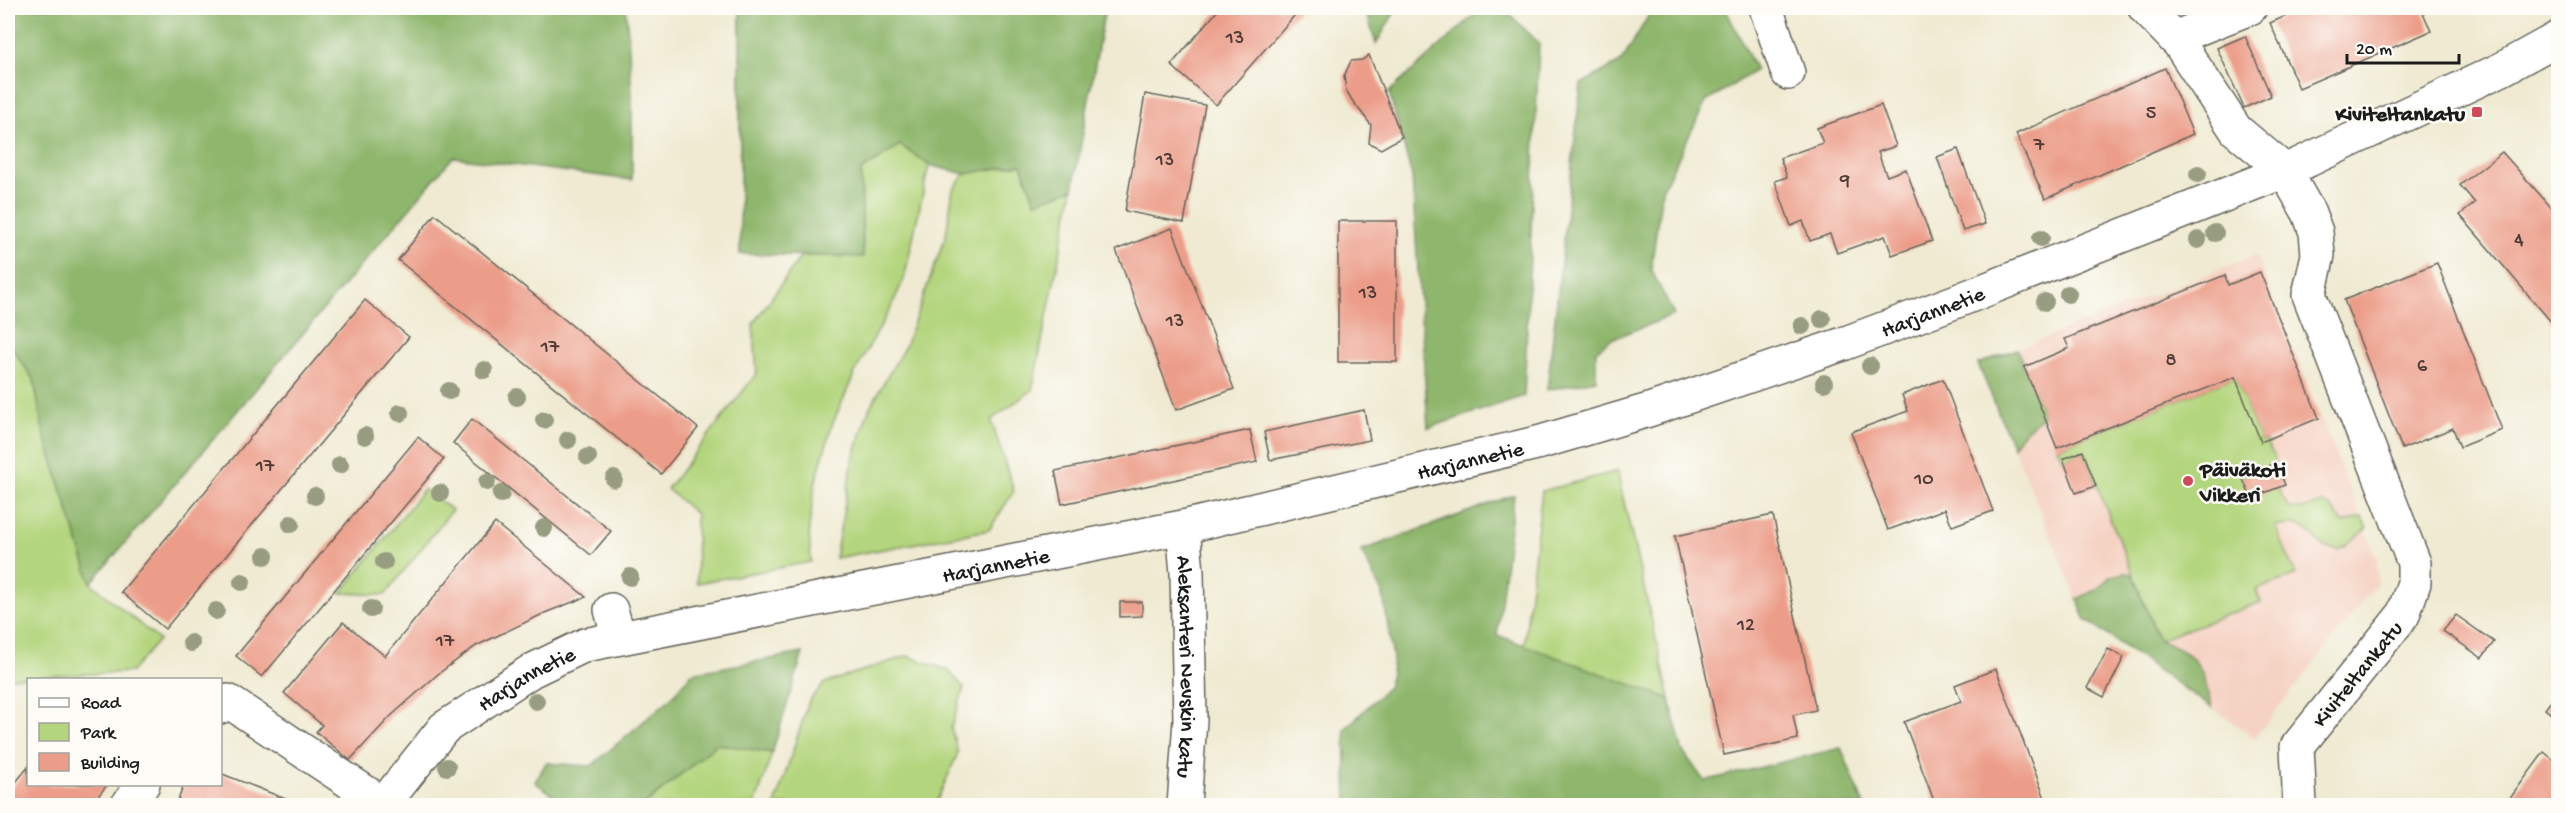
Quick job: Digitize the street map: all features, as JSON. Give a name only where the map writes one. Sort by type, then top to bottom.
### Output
[{"type":"street","points":[[1766,8],[1788,73]]},
{"type":"street","points":[[2145,8],[2174,38],[2236,130],[2285,171]]},
{"type":"street","points":[[2174,38],[2250,8]]},
{"type":"street","name":"Harjannetie","points":[[383,805],[444,728],[531,671],[585,645],[615,624],[653,630],[1183,527],[1541,442],[1649,410],[1843,344],[2001,285],[2285,171],[2559,38]]},
{"type":"street","name":"Kiviteltankatu","points":[[2285,171],[2309,213],[2316,232],[2318,255],[2309,296],[2414,563],[2414,583],[2403,615],[2297,747],[2300,806]]},
{"type":"street","name":"Aleksanteri Nevskin katu","points":[[1183,527],[1187,573],[1191,720],[1184,806]]},
{"type":"street","points":[[222,706],[228,701],[383,805]]},
{"type":"street","points":[[127,806],[142,786]]},
{"type":"shaded area","name":"Päiväkoti Vikkeri","points":[[2256,255],[2377,558],[2377,583],[2255,738],[2086,620],[1978,364]]},
{"type":"green space","points":[[8,8],[626,8],[632,93],[632,180],[453,157],[91,583],[43,430],[34,380],[8,342]]},
{"type":"green space","points":[[740,8],[1105,8],[1073,189],[1035,202],[1021,164],[965,174],[929,165],[900,145],[861,171],[863,257],[740,254]]},
{"type":"green space","points":[[1365,8],[1397,8],[1376,44]]},
{"type":"green space","points":[[1482,8],[1503,8],[1539,43],[1524,396],[1428,428],[1412,176],[1389,92]]},
{"type":"green space","points":[[1653,8],[1725,8],[1756,70],[1706,102],[1662,190],[1651,269],[1674,315],[1611,339],[1596,351],[1596,380],[1547,390],[1581,84],[1622,61]]},
{"type":"green space","points":[[900,145],[929,165],[904,279],[856,370],[832,425],[815,484],[809,528],[811,562],[697,583],[696,514],[667,489],[757,373],[753,324],[801,256],[863,256],[861,171]]},
{"type":"green space","points":[[1021,164],[1035,202],[1073,189],[1032,390],[991,420],[1014,491],[989,530],[835,558],[853,459],[869,409],[906,344],[946,235],[953,189],[965,174]]},
{"type":"green space","points":[[8,342],[34,380],[43,430],[91,583],[159,640],[131,672],[8,678]]},
{"type":"green space","points":[[2017,349],[2044,415],[2021,435],[2013,447],[1978,364]]},
{"type":"green space","points":[[2235,377],[2261,442],[2266,440],[2276,463],[2243,477],[2251,498],[2277,487],[2289,508],[2301,509],[2324,503],[2331,507],[2343,523],[2362,517],[2367,529],[2339,550],[2323,546],[2307,530],[2298,525],[2275,526],[2296,575],[2256,590],[2261,602],[2159,640],[2083,451],[2063,459],[2057,448]]},
{"type":"green space","points":[[1618,471],[1670,699],[1524,646],[1542,491]]},
{"type":"green space","points":[[424,489],[452,510],[385,595],[341,593]]},
{"type":"green space","points":[[1514,495],[1497,635],[1670,699],[1682,750],[1704,781],[1841,748],[1864,805],[1347,805],[1345,729],[1389,686],[1393,659],[1383,595],[1361,551]]},
{"type":"green space","points":[[2123,573],[2132,574],[2159,640],[2184,652],[2197,664],[2205,681],[2212,708],[2086,620],[2077,599],[2096,590],[2112,576]]},
{"type":"green space","points":[[803,653],[772,753],[717,744],[644,805],[556,805],[558,799],[535,782],[546,763],[591,766],[671,698],[692,673]]},
{"type":"green space","points":[[907,656],[948,670],[964,688],[951,728],[958,753],[935,805],[775,805],[809,701],[825,683]]},
{"type":"green space","points":[[717,743],[772,753],[755,805],[644,806]]},
{"type":"building","points":[[1220,8],[1301,8],[1216,105],[1171,65]]},
{"type":"building","points":[[2304,8],[2421,8],[2431,31],[2299,88],[2270,23]]},
{"type":"building","points":[[2245,36],[2271,96],[2244,108],[2217,48]]},
{"type":"building","points":[[1369,55],[1402,137],[1381,149],[1369,143],[1371,125],[1346,90],[1344,76],[1351,61],[1362,60]]},
{"type":"building","points":[[2165,68],[2193,134],[2045,199],[2016,134]]},
{"type":"building","points":[[1145,94],[1205,105],[1184,223],[1125,211]]},
{"type":"building","points":[[1881,105],[1896,146],[1878,152],[1882,164],[1887,176],[1906,169],[1932,241],[1892,255],[1885,236],[1837,253],[1830,234],[1810,241],[1803,221],[1791,226],[1775,181],[1787,177],[1780,158],[1823,143],[1817,128]]},
{"type":"building","points":[[1958,149],[1985,224],[1963,231],[1937,157]]},
{"type":"building","points":[[2502,152],[2558,215],[2558,330],[2460,215],[2475,203],[2460,185]]},
{"type":"building","points":[[435,214],[698,428],[661,474],[398,260]]},
{"type":"building","points":[[1338,221],[1397,221],[1397,362],[1338,362]]},
{"type":"building","points":[[1172,228],[1234,389],[1176,410],[1116,250]]},
{"type":"building","points":[[2437,263],[2502,430],[2460,447],[2453,428],[2402,449],[2344,300]]},
{"type":"building","points":[[2260,272],[2319,418],[2261,442],[2235,377],[2057,448],[2024,367],[2069,348],[2065,339],[2225,275],[2228,285]]},
{"type":"building","points":[[365,300],[409,337],[165,629],[121,592]]},
{"type":"building","points":[[1943,379],[1993,511],[1952,526],[1945,509],[1888,530],[1851,432],[1908,411],[1902,395]]},
{"type":"building","points":[[1364,410],[1370,440],[1270,460],[1264,432]]},
{"type":"building","points":[[472,419],[611,531],[591,555],[453,443]]},
{"type":"building","points":[[1250,430],[1257,462],[1062,504],[1055,471]]},
{"type":"building","points":[[418,437],[444,459],[262,677],[236,656]]},
{"type":"building","points":[[2083,451],[2096,486],[2076,493],[2063,459]]},
{"type":"building","points":[[2276,463],[2285,485],[2251,498],[2242,477]]},
{"type":"building","points":[[1773,515],[1816,710],[1793,715],[1798,739],[1724,755],[1675,536]]},
{"type":"building","points":[[495,523],[586,597],[547,612],[476,646],[438,674],[391,716],[350,760],[316,732],[322,725],[284,693],[343,622],[385,656]]},
{"type":"building","points":[[1120,602],[1142,602],[1142,616],[1120,617]]},
{"type":"building","points":[[2456,615],[2494,642],[2482,658],[2443,631]]},
{"type":"building","points":[[2108,649],[2124,657],[2104,697],[2087,688]]},
{"type":"building","points":[[1996,669],[2046,801],[2035,806],[2000,806],[1998,799],[1980,806],[1936,806],[1904,722],[1961,701],[1955,685]]},
{"type":"building","points":[[2558,692],[2558,719],[2545,709]]},
{"type":"building","points":[[2544,752],[2554,760],[2558,754],[2558,806],[2515,806],[2508,801]]},
{"type":"building","points":[[27,768],[27,786],[106,786],[90,806],[8,806],[8,792]]},
{"type":"building","points":[[222,774],[301,805],[301,806],[176,806],[183,786],[222,786]]},
{"type":"place","name":"Kiviteltankatu","points":[[2477,112]]},
{"type":"place","name":"Päiväkoti Vikkeri","points":[[2188,481]]}]
